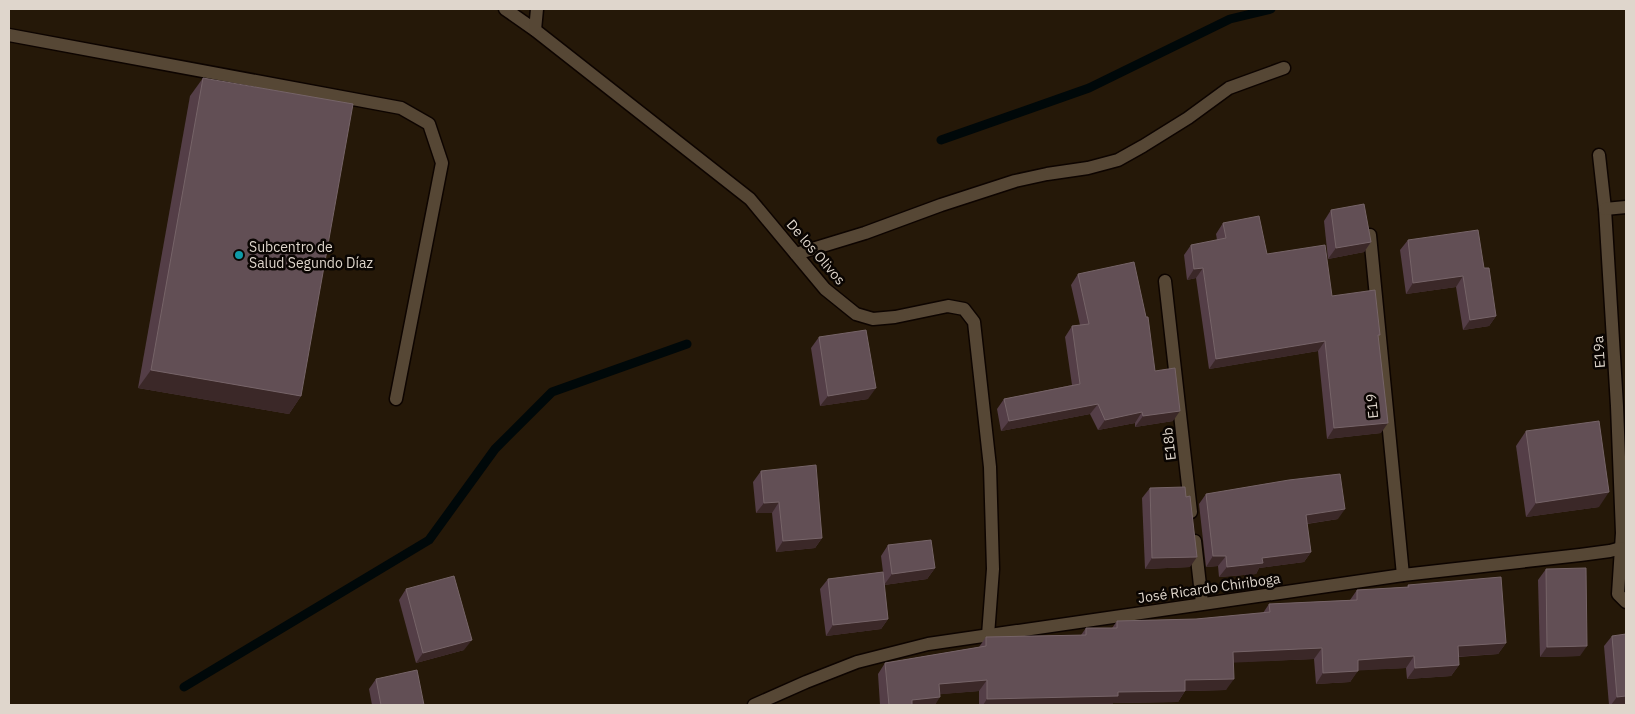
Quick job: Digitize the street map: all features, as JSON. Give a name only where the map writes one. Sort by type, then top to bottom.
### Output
[{"type":"street","name":"De los Olivos","points":[[505,9],[535,30],[750,199],[825,289],[856,314],[873,319],[895,317],[948,306],[964,310],[974,322],[990,467],[993,569],[988,635]]},
{"type":"street","points":[[535,30],[537,9]]},
{"type":"street","points":[[9,34],[401,108],[429,124],[442,163],[396,399]]},
{"type":"street","points":[[796,254],[865,233],[941,205],[1015,181],[1088,168],[1118,160],[1188,118],[1228,88],[1284,68]]},
{"type":"street","name":"E19a","points":[[1599,155],[1622,405],[1619,495],[1622,533],[1621,548]]},
{"type":"street","points":[[1605,209],[1626,207]]},
{"type":"street","name":"E19","points":[[1370,235],[1403,575]]},
{"type":"street","name":"E18b","points":[[1165,281],[1202,604]]},
{"type":"street","points":[[1621,548],[1618,594],[1626,602]]},
{"type":"street","name":"José Ricardo Chiriboga","points":[[754,705],[857,662],[928,644],[1403,575],[1580,555],[1621,548]]},
{"type":"building","name":"Subcentro de Salud Segundo Díaz","points":[[203,78],[353,104],[301,396],[151,370]]},
{"type":"building","points":[[1364,204],[1371,242],[1336,248],[1331,210]]},
{"type":"building","points":[[1259,216],[1267,254],[1325,245],[1332,296],[1375,290],[1388,423],[1334,428],[1325,341],[1216,359],[1203,268],[1194,269],[1191,245],[1226,238],[1223,223]]},
{"type":"building","points":[[1478,230],[1484,268],[1489,268],[1496,316],[1470,320],[1463,276],[1413,283],[1408,240]]},
{"type":"building","points":[[1134,262],[1146,317],[1148,317],[1155,371],[1175,368],[1180,411],[1143,416],[1142,412],[1105,420],[1098,404],[1009,421],[1004,399],[1080,384],[1072,326],[1089,324],[1078,274]]},
{"type":"building","points":[[866,330],[876,388],[828,396],[819,337]]},
{"type":"building","points":[[1599,421],[1609,492],[1536,503],[1526,431]]},
{"type":"building","points":[[816,465],[822,538],[783,541],[779,502],[764,503],[761,471]]},
{"type":"building","points":[[1340,474],[1345,509],[1306,515],[1311,552],[1262,558],[1263,563],[1227,567],[1226,556],[1213,556],[1206,494],[1289,480]]},
{"type":"building","points":[[1185,487],[1186,497],[1190,496],[1197,557],[1152,558],[1150,488]]},
{"type":"building","points":[[931,540],[935,568],[892,574],[888,545]]},
{"type":"building","points":[[1586,568],[1587,646],[1547,647],[1546,569]]},
{"type":"building","points":[[883,572],[888,619],[833,625],[828,579]]},
{"type":"building","points":[[454,576],[472,640],[423,653],[406,589]]},
{"type":"building","points":[[1501,577],[1506,643],[1458,646],[1459,665],[1415,668],[1414,656],[1358,660],[1358,671],[1323,673],[1322,648],[1233,652],[1234,679],[1185,680],[1185,691],[1118,692],[1118,696],[987,699],[987,680],[939,684],[940,697],[912,700],[912,705],[889,705],[885,663],[986,646],[986,637],[1086,635],[1086,628],[1117,628],[1117,621],[1196,619],[1270,612],[1269,604],[1357,600],[1357,590],[1409,587],[1408,585]]},
{"type":"building","points":[[1626,634],[1626,696],[1617,697],[1612,636]]},
{"type":"building","points":[[417,670],[424,705],[381,705],[376,679]]},
{"type":"waterway","points":[[941,140],[1089,88],[1230,19],[1271,9]]},
{"type":"waterway","points":[[184,687],[429,540],[495,449],[552,392],[687,344]]},
{"type":"place","name":"Subcentro de Salud Segundo Díaz","points":[[239,255]]}]
